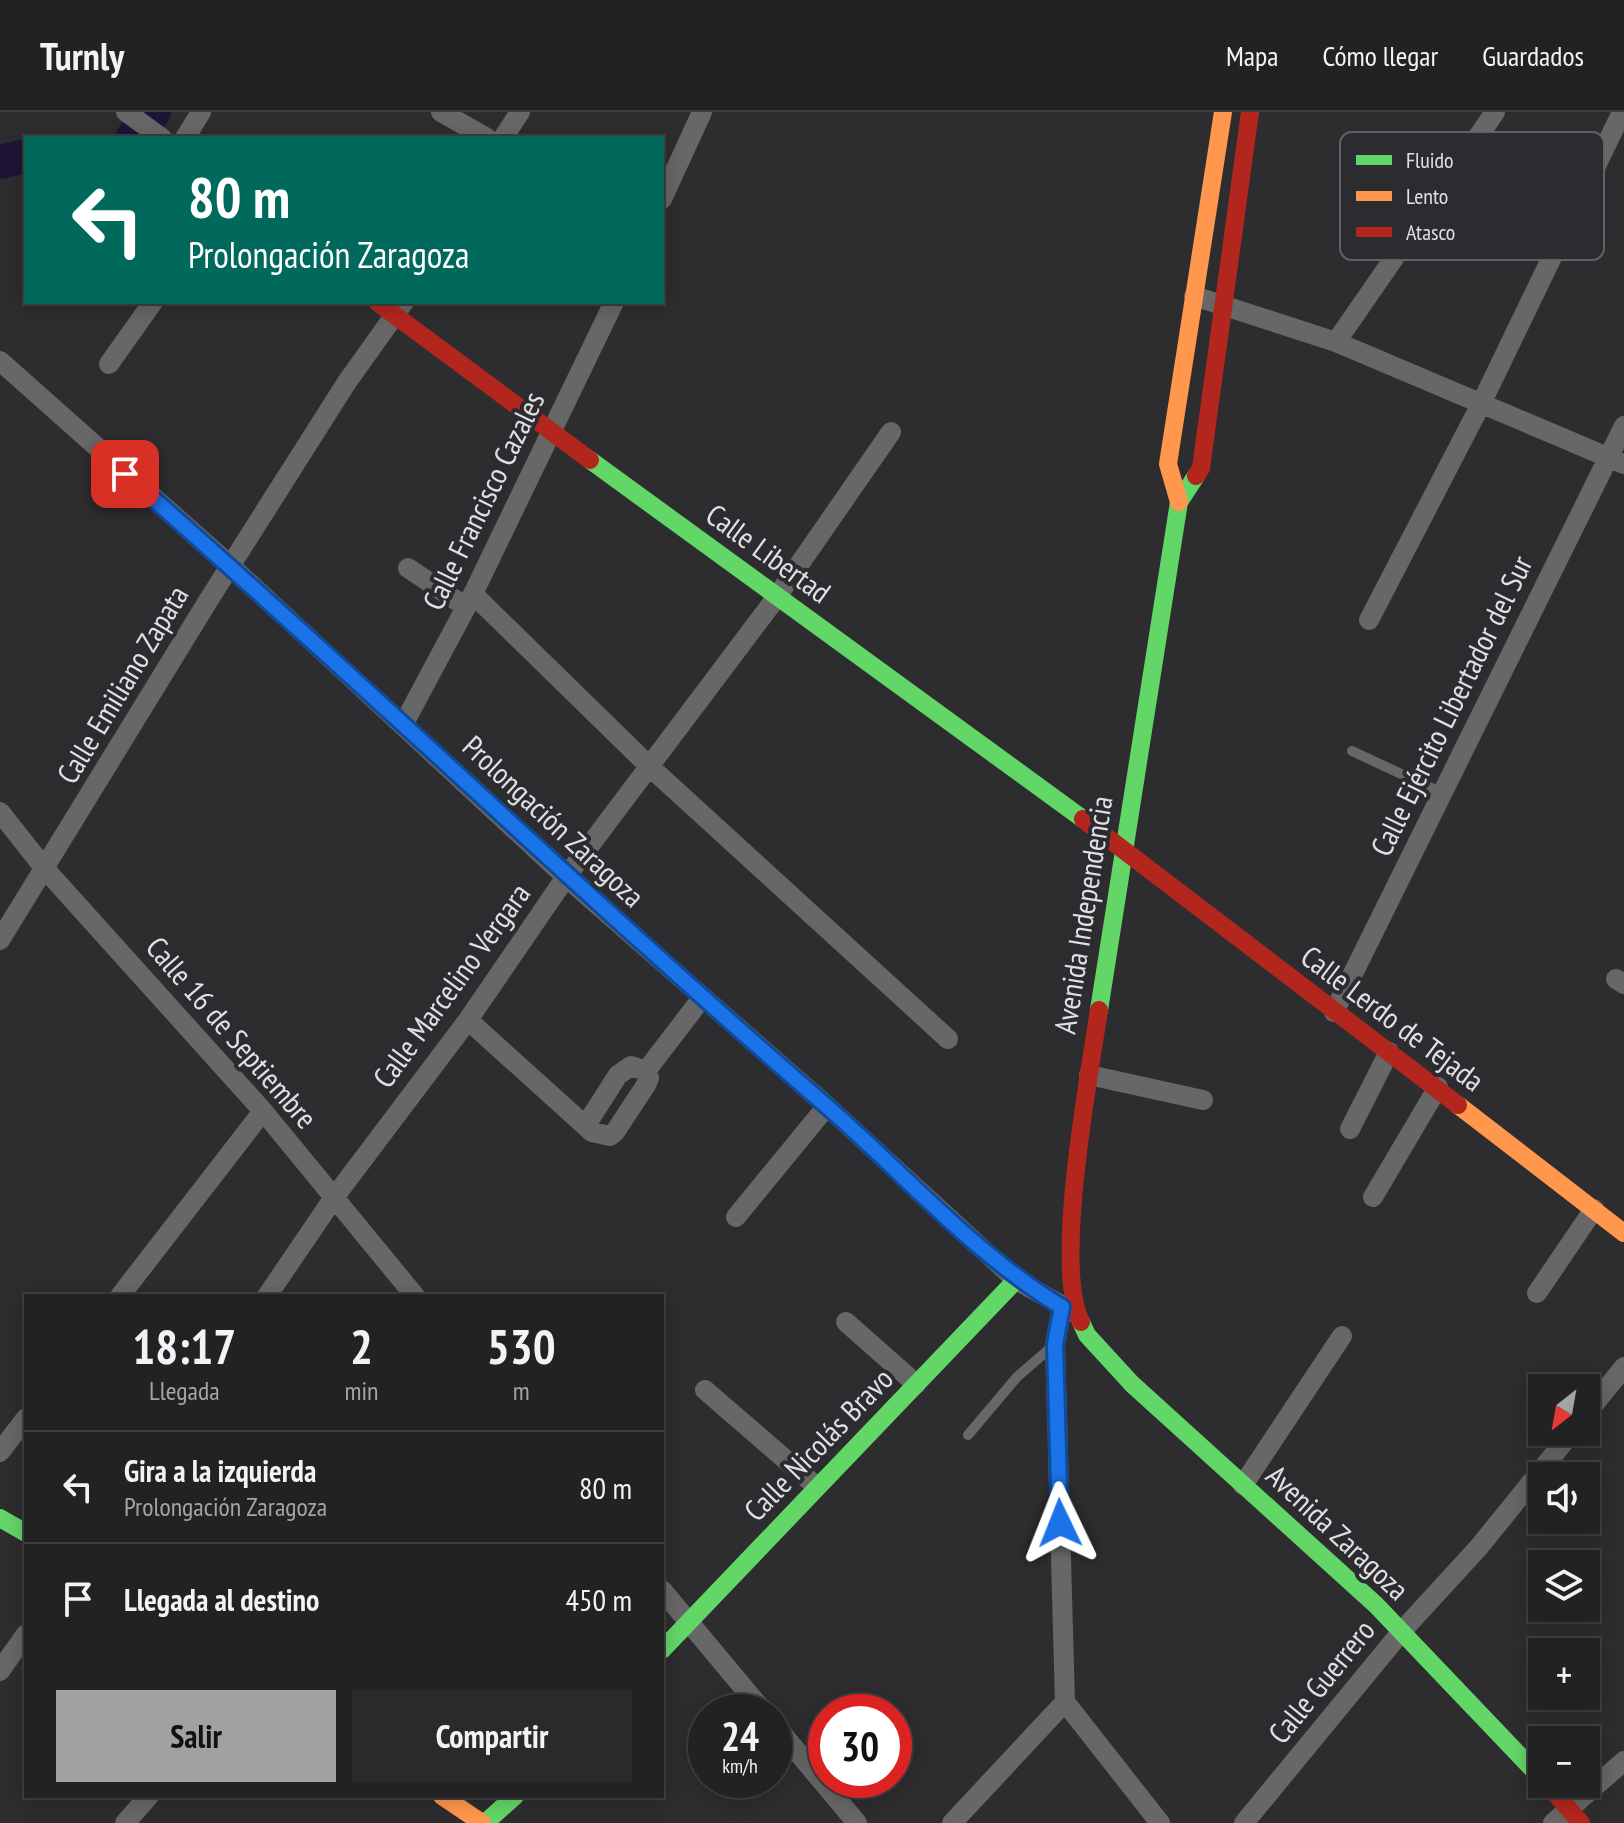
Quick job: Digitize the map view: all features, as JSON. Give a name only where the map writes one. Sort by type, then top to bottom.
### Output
[{"type":"main road","name":"Avenida Independencia","points":[[1179,502],[1168,464],[1223,112]]},
{"type":"main road","name":"Avenida Independencia","points":[[1087,1335],[1069,1310],[1068,1256],[1089,1075],[1179,502],[1201,468],[1250,112]]},
{"type":"main road","points":[[1221,133],[1247,137]]},
{"type":"main road","name":"Calle Libertad","points":[[400,309],[553,433],[1126,850]]},
{"type":"main road","name":"Calle Lerdo de Tejada","points":[[1126,850],[1624,1233]]},
{"type":"main road","name":"Calle Nicolás Bravo","points":[[664,1648],[1016,1280]]},
{"type":"main road","name":"Avenida Zaragoza","points":[[1087,1335],[1157,1408],[1402,1631],[1528,1764]]},
{"type":"main road","points":[[0,1518],[24,1532]]},
{"type":"main road","points":[[445,1798],[484,1823],[513,1798]]},
{"type":"main road","points":[[1559,1798],[1575,1816]]},
{"type":"street","points":[[186,136],[201,112]]},
{"type":"street","points":[[441,112],[483,136]]},
{"type":"street","points":[[504,136],[520,112]]},
{"type":"street","points":[[664,195],[702,112]]},
{"type":"street","points":[[1481,132],[1495,112]]},
{"type":"street","points":[[1604,149],[1622,112]]},
{"type":"street","points":[[130,115],[157,134]]},
{"type":"street","points":[[1336,342],[1393,260]]},
{"type":"street","points":[[1369,620],[1481,404],[1551,260]]},
{"type":"street","points":[[1194,296],[1225,303],[1336,342],[1616,461]]},
{"type":"street","points":[[109,364],[152,304]]},
{"type":"street","name":"Calle Francisco Cazales","points":[[403,725],[553,433],[613,304]]},
{"type":"street","name":"Calle Emiliano Zapata","points":[[0,940],[347,382],[400,309]]},
{"type":"street","name":"Prolongación Zaragoza","points":[[0,361],[232,567],[566,877],[827,1106],[1016,1280],[1069,1310]]},
{"type":"street","name":"Calle Ejército Libertador del Sur","points":[[1334,1012],[1442,793],[1616,461],[1624,426]]},
{"type":"street","name":"Calle Marcelino Vergara","points":[[268,1294],[333,1199],[468,1020],[566,877],[776,598],[891,432]]},
{"type":"street","points":[[408,568],[469,601],[948,1039]]},
{"type":"street","name":"Calle 16 de Septiembre","points":[[0,812],[45,869],[263,1111],[413,1294]]},
{"type":"street","points":[[642,1069],[702,998]]},
{"type":"street","points":[[468,1020],[589,1128],[605,1136],[615,1132],[646,1085],[649,1078],[642,1069],[626,1068],[618,1075],[589,1128]]},
{"type":"street","points":[[1350,1129],[1389,1052]]},
{"type":"street","points":[[1089,1075],[1203,1100]]},
{"type":"street","points":[[1373,1197],[1438,1087]]},
{"type":"street","points":[[736,1217],[827,1106]]},
{"type":"street","points":[[122,1294],[263,1111]]},
{"type":"street","points":[[1537,1293],[1594,1209]]},
{"type":"street","name":"Avenida Independencia","points":[[1065,1702],[1055,1344],[1069,1310]]},
{"type":"street","points":[[846,1322],[916,1384]]},
{"type":"street","points":[[1243,1485],[1342,1336]]},
{"type":"street","points":[[1600,1397],[1624,1367]]},
{"type":"street","points":[[705,1390],[816,1486]]},
{"type":"street","points":[[0,1452],[24,1421]]},
{"type":"street","name":"Calle Guerrero","points":[[1244,1823],[1402,1631],[1479,1547],[1561,1446]]},
{"type":"street","points":[[664,1592],[749,1694]]},
{"type":"street","points":[[0,1671],[24,1637]]},
{"type":"street","points":[[952,1823],[1065,1702],[1160,1823]]},
{"type":"street","points":[[792,1745],[857,1823]]},
{"type":"street","points":[[1553,1823],[1575,1816],[1624,1761]]},
{"type":"street","points":[[125,1823],[147,1798]]},
{"type":"lane","points":[[1352,751],[1442,793]]},
{"type":"lane","points":[[968,1435],[1017,1377],[1055,1344]]},
{"type":"waterway","points":[[134,136],[154,112]]},
{"type":"waterway","points":[[0,162],[24,156]]},
{"type":"traffic: fast","points":[[590,460],[1083,819]]},
{"type":"traffic: fast","points":[[1099,1010],[1179,502],[1196,476]]},
{"type":"traffic: fast","points":[[664,1648],[1016,1280]]},
{"type":"traffic: fast","points":[[1081,1322],[1087,1335],[1132,1384],[1376,1605],[1528,1764]]},
{"type":"traffic: fast","points":[[0,1518],[24,1532]]},
{"type":"traffic: fast","points":[[485,1823],[513,1798]]},
{"type":"traffic: slow","points":[[1179,502],[1168,464],[1223,112]]},
{"type":"traffic: slow","points":[[1458,1105],[1624,1233]]},
{"type":"traffic: slow","points":[[445,1798],[482,1823]]},
{"type":"traffic: jam","points":[[1196,476],[1201,468],[1250,112]]},
{"type":"traffic: jam","points":[[380,304],[590,460]]},
{"type":"traffic: jam","points":[[1083,819],[1458,1105]]},
{"type":"traffic: jam","points":[[1081,1322],[1073,1295],[1072,1217],[1099,1010]]},
{"type":"traffic: jam","points":[[1559,1798],[1581,1823]]},
{"type":"route","points":[[125,474],[232,567],[566,877],[827,1106],[1016,1280],[1062,1307],[1055,1344],[1060,1523]]}]
